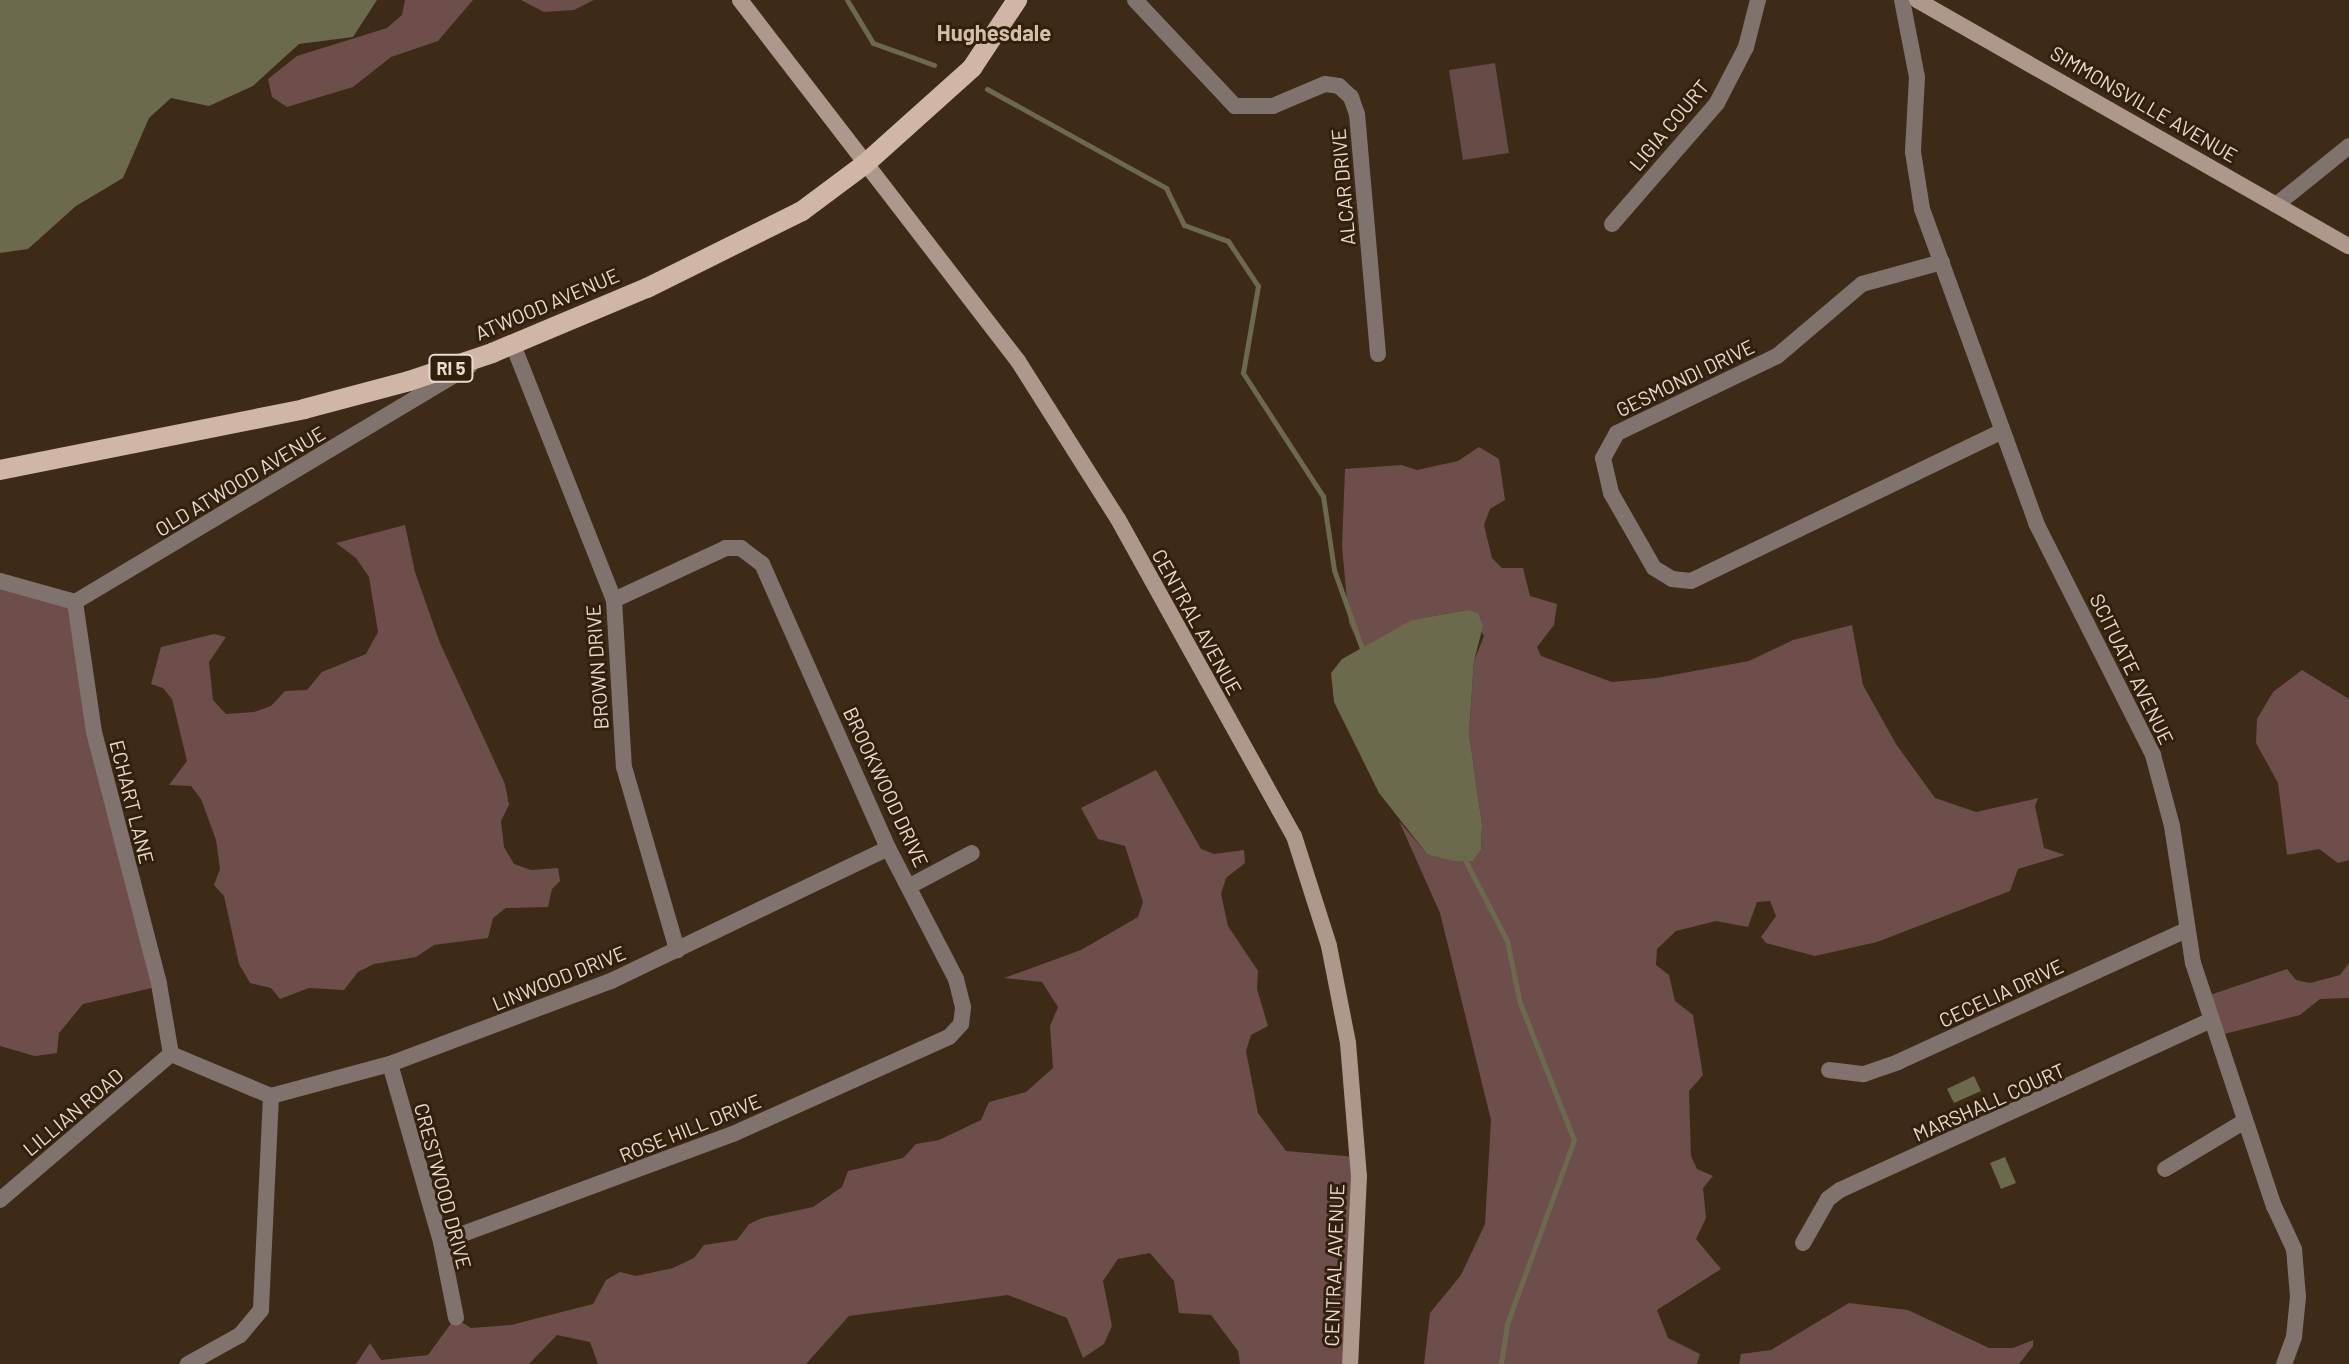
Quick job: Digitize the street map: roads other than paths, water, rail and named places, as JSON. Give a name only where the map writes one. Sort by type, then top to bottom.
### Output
[{"type":"main road","name":"ATWOOD AVENUE","points":[[0,470],[304,409],[492,353],[751,239],[802,211],[865,164],[972,68],[1017,0]]},
{"type":"street","name":"CENTRAL AVENUE","points":[[740,0],[1018,361],[1069,439],[1294,836],[1329,946],[1350,1058],[1359,1176],[1350,1364]]},
{"type":"street","name":"ALCAR DRIVE","points":[[1135,0],[1235,106],[1273,106],[1325,84],[1339,86],[1351,97],[1357,114],[1378,354]]},
{"type":"street","name":"LIGIA COURT","points":[[1612,224],[1717,103],[1746,47],[1758,0]]},
{"type":"street","name":"SCITUATE AVENUE","points":[[1902,0],[1917,77],[1916,180],[2001,432],[2036,523],[2153,755],[2172,826],[2186,930],[2245,1121],[2287,1228],[2297,1270],[2294,1337],[2284,1364]]},
{"type":"street","name":"SIMMONSVILLE AVENUE","points":[[1923,1],[2349,246]]},
{"type":"street","points":[[2276,205],[2349,146]]},
{"type":"street","name":"GESMONDI DRIVE","points":[[1942,262],[1862,284],[1777,356],[1617,433],[1603,458],[1611,493],[1654,568],[1672,579],[1691,581],[2001,432]]},
{"type":"street","name":"BROWN DRIVE","points":[[513,345],[614,600],[624,767],[677,950]]},
{"type":"street","name":"OLD ATWOOD AVENUE","points":[[75,602],[492,353]]},
{"type":"street","name":"BROOKWOOD DRIVE","points":[[614,600],[726,548],[752,554],[775,586],[888,848],[910,886],[962,998],[961,1024],[949,1037]]},
{"type":"street","points":[[0,581],[75,602]]},
{"type":"street","name":"ECHART LANE","points":[[75,602],[94,732],[164,1010],[171,1054]]},
{"type":"street","name":"LINWOOD DRIVE","points":[[271,1096],[390,1064],[611,981],[852,869],[888,848]]},
{"type":"street","points":[[910,886],[972,853]]},
{"type":"street","name":"CECELIA DRIVE","points":[[1829,1070],[1864,1074],[1898,1062],[2186,930]]},
{"type":"street","name":"MARSHALL COURT","points":[[1803,1243],[1828,1199],[1840,1190],[2212,1020]]},
{"type":"street","name":"ROSE HILL DRIVE","points":[[441,1242],[733,1134],[949,1037]]},
{"type":"street","points":[[171,1054],[271,1096],[261,1310],[240,1335],[188,1364]]},
{"type":"street","name":"LILLIAN ROAD","points":[[0,1200],[171,1054]]},
{"type":"street","name":"CRESTWOOD DRIVE","points":[[390,1064],[441,1242],[456,1318]]},
{"type":"street","points":[[2165,1169],[2245,1121]]},
{"type":"waterway","points":[[847,0],[873,43],[934,65]]},
{"type":"waterway","points":[[987,89],[1166,188],[1184,225],[1228,241],[1258,286],[1243,373],[1323,496],[1334,570],[1365,657]]},
{"type":"waterway","points":[[1463,856],[1507,941],[1520,1003],[1574,1140],[1507,1324],[1501,1364]]},
{"type":"district","name":"Hughesdale","points":[[994,33]]}]
